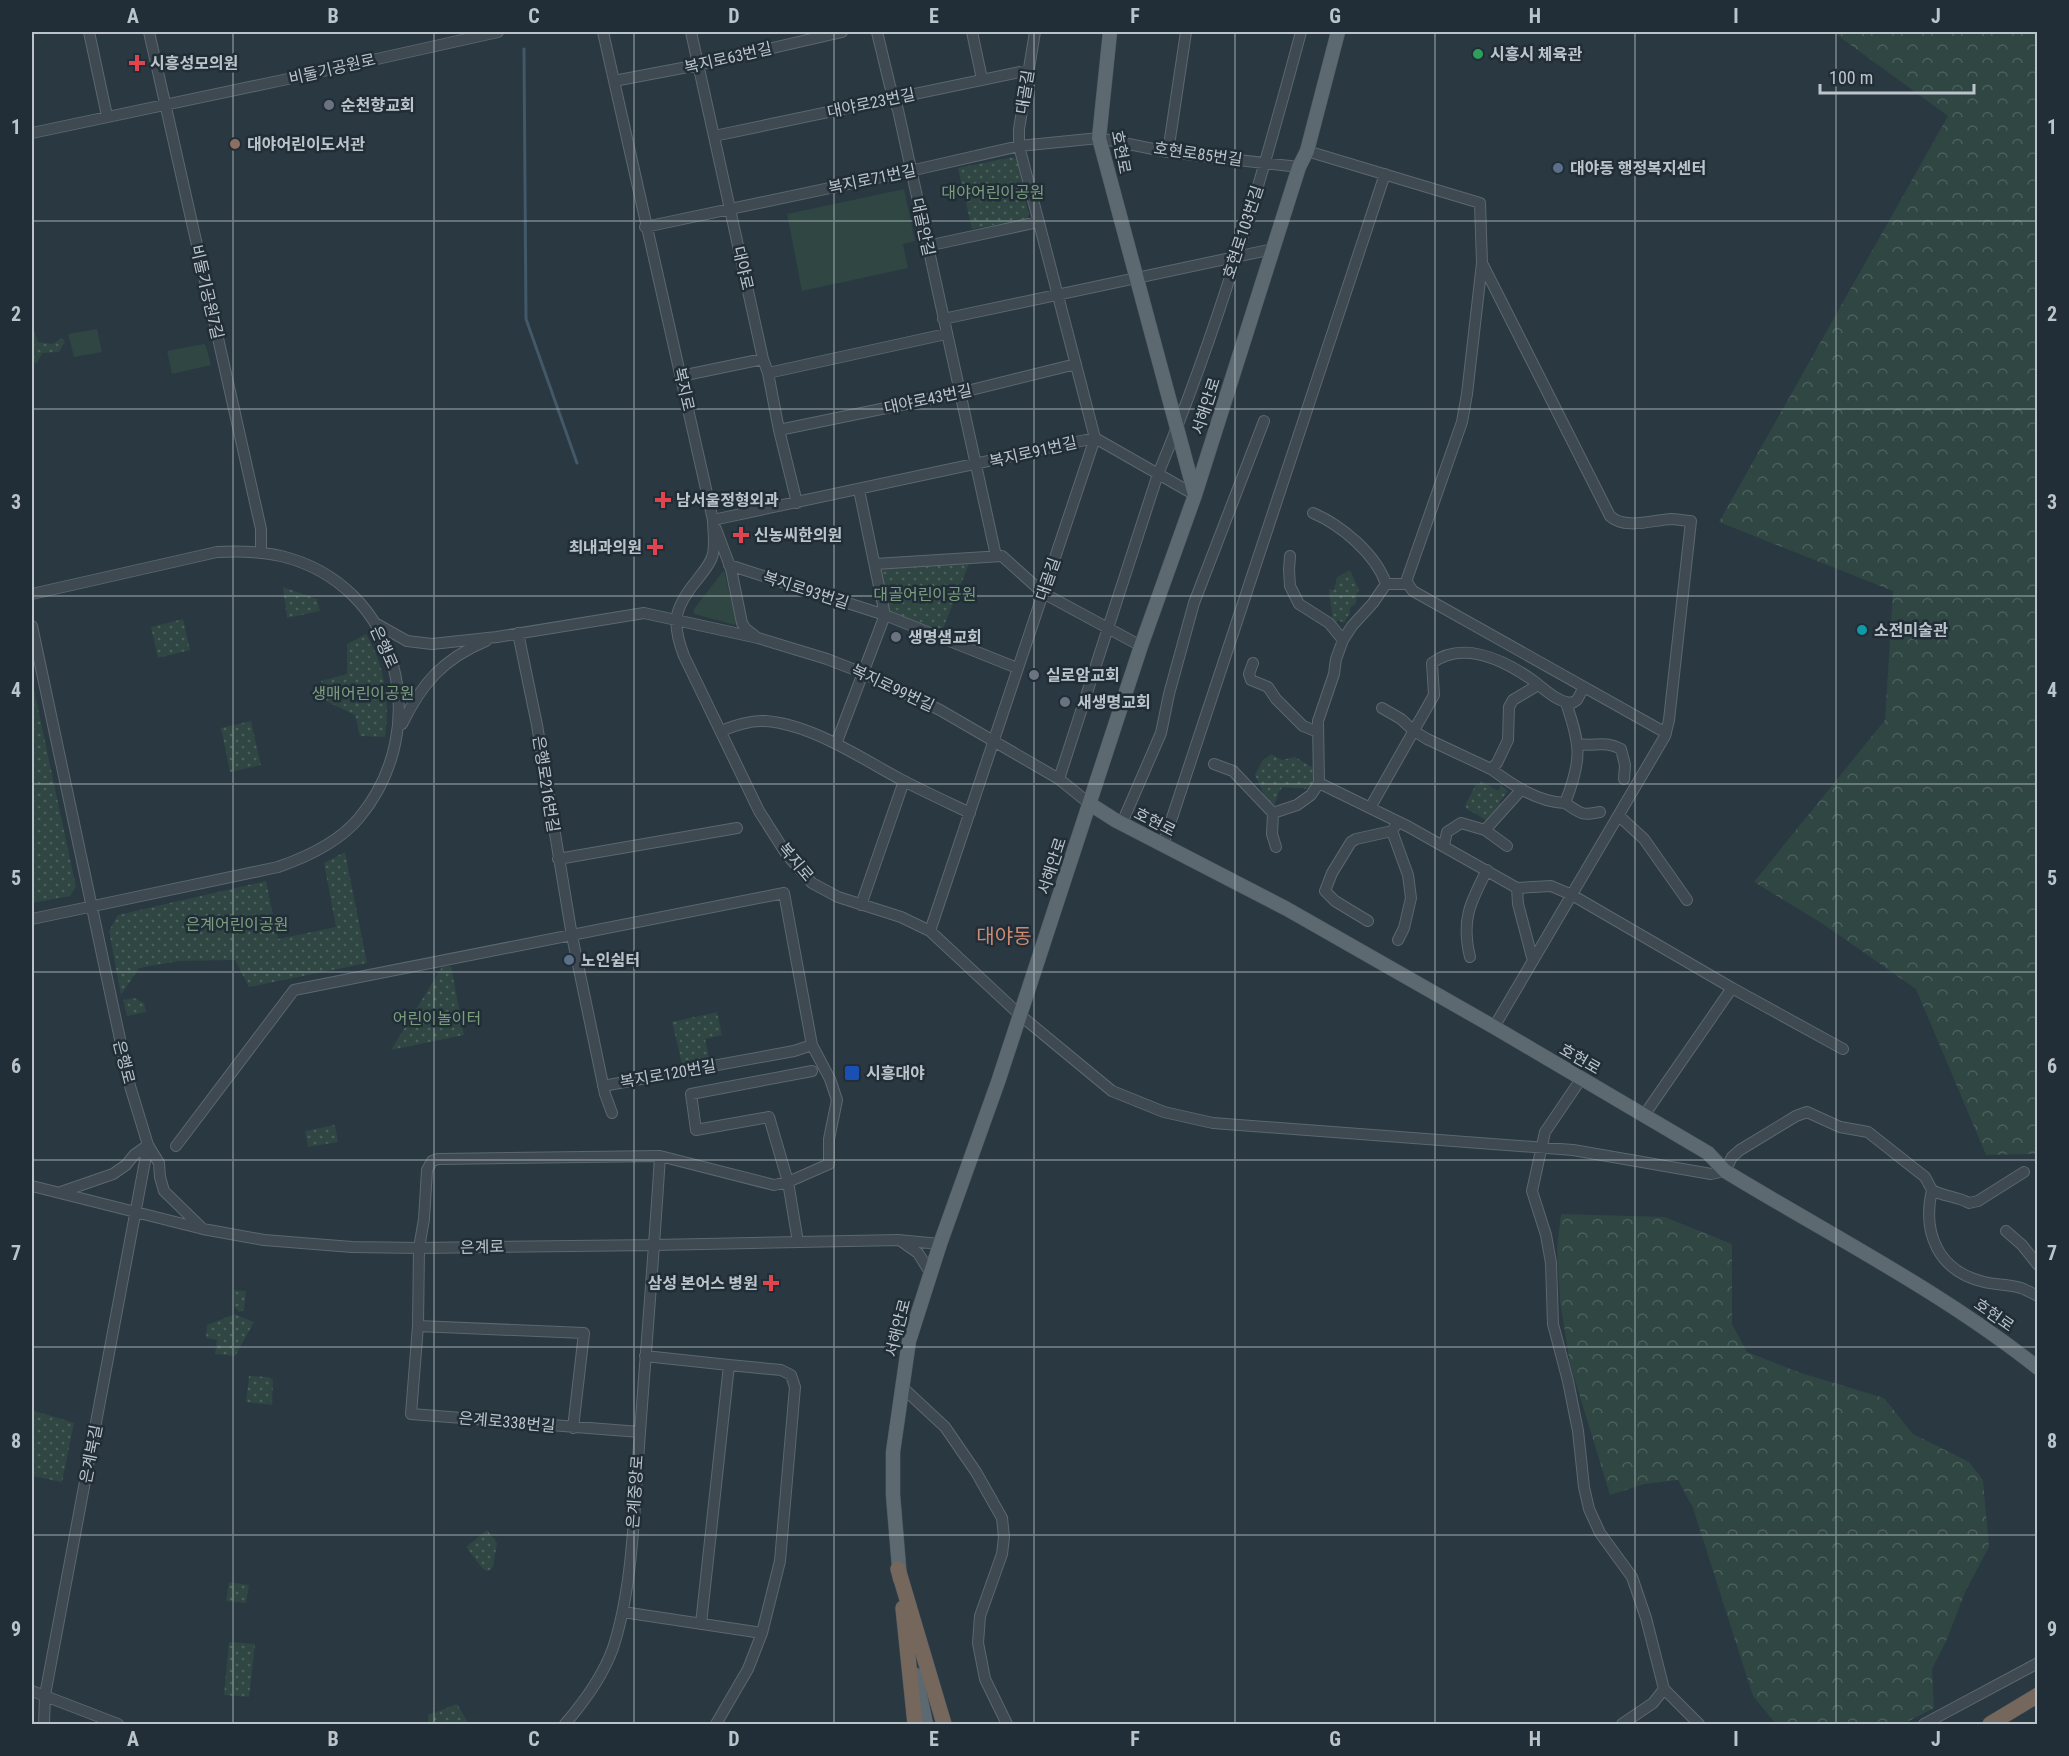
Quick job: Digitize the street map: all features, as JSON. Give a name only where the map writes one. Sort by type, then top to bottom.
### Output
[{"type":"highway","points":[[898,1569],[915,1725]]},
{"type":"highway","points":[[898,1569],[944,1725]]},
{"type":"highway","points":[[1990,1725],[2037,1695]]},
{"type":"main road","name":"호현로","points":[[1110,32],[1099,138],[1195,495]]},
{"type":"main road","name":"서해안로","points":[[926,1725],[898,1569],[893,1495],[893,1452],[909,1341],[940,1244],[1020,1015],[1141,646],[1195,495],[1299,167],[1307,151],[1338,32]]},
{"type":"main road","name":"호현로","points":[[1090,804],[1163,845],[1287,909],[1645,1114],[1708,1153],[1725,1171],[1925,1288],[1999,1337],[2037,1368]]},
{"type":"street","points":[[89,32],[107,116]]},
{"type":"street","name":"비둘기공원7길","points":[[149,32],[261,529],[261,552]]},
{"type":"street","name":"비둘기공원로","points":[[32,133],[498,32]]},
{"type":"street","name":"복지로","points":[[603,32],[645,227],[713,520],[712,557],[681,601],[676,619],[676,631],[684,656],[759,811],[787,855],[805,877],[837,897],[901,917],[930,931],[1020,1015],[1112,1091],[1164,1112],[1213,1123],[1542,1147],[1643,1161],[1711,1174],[1725,1171]]},
{"type":"street","name":"대야로","points":[[691,32],[797,503]]},
{"type":"street","name":"복지로63번길","points":[[614,81],[698,65],[842,32]]},
{"type":"street","name":"대골안길","points":[[877,32],[894,98],[996,556]]},
{"type":"street","points":[[972,32],[982,79]]},
{"type":"street","name":"대골길","points":[[930,931],[1095,438],[1019,146],[1019,129],[1035,32]]},
{"type":"street","points":[[1168,152],[1186,32]]},
{"type":"street","name":"호현로103번길","points":[[1059,779],[1158,474],[1176,430],[1236,256],[1265,163],[1301,32]]},
{"type":"street","name":"대야로23번길","points":[[714,136],[1029,70]]},
{"type":"street","name":"복지로71번길","points":[[645,227],[1019,146],[1099,138]]},
{"type":"street","name":"호현로85번길","points":[[1099,138],[1168,152],[1299,167]]},
{"type":"street","points":[[1307,151],[1480,203],[1482,263],[1462,422],[1407,579],[1408,584],[1413,591],[1666,733]]},
{"type":"street","points":[[1163,845],[1385,174]]},
{"type":"street","points":[[927,246],[1038,222]]},
{"type":"street","points":[[943,319],[1274,249]]},
{"type":"street","points":[[1482,263],[1610,516],[1614,520],[1630,523],[1673,519],[1691,521],[1666,733],[1657,753],[1494,1027]]},
{"type":"street","points":[[768,373],[946,334]]},
{"type":"street","points":[[681,376],[763,358]]},
{"type":"street","name":"대야로43번길","points":[[779,430],[959,393],[1076,364]]},
{"type":"street","points":[[1122,823],[1161,733],[1169,694],[1194,603],[1264,421]]},
{"type":"street","name":"복지로91번길","points":[[713,520],[1095,438],[1195,495]]},
{"type":"street","points":[[836,744],[885,615],[859,490]]},
{"type":"street","points":[[1313,513],[1329,520],[1355,541],[1382,570],[1386,584]]},
{"type":"street","points":[[713,520],[729,565],[742,623],[758,638]]},
{"type":"street","name":"은행로","points":[[32,594],[218,552],[261,552],[295,560],[328,577],[357,601],[373,621],[387,647],[396,672],[400,705],[399,730],[389,768],[374,798],[358,819],[316,851],[278,867],[32,919]]},
{"type":"street","points":[[875,564],[1002,556],[1043,593],[1141,646]]},
{"type":"street","points":[[1290,556],[1288,570],[1290,586],[1299,604],[1329,623],[1343,640]]},
{"type":"street","name":"복지로93번길","points":[[729,565],[885,615],[1017,668]]},
{"type":"street","points":[[1386,584],[1408,584]]},
{"type":"street","points":[[1274,813],[1297,805],[1311,795],[1319,783],[1318,721],[1326,702],[1336,659],[1343,640],[1352,626],[1373,603],[1386,584]]},
{"type":"street","points":[[373,621],[397,637],[432,644],[497,637],[644,613],[676,619]]},
{"type":"street","name":"복지로99번길","points":[[676,619],[758,638],[827,659],[863,673],[940,710],[1059,779],[1090,804]]},
{"type":"street","name":"은행로","points":[[32,626],[130,1086],[148,1145],[158,1159],[160,1180],[166,1193],[202,1229]]},
{"type":"street","name":"은행로216번길","points":[[518,633],[537,725],[572,936]]},
{"type":"street","points":[[399,730],[419,692],[430,678],[457,656],[497,637]]},
{"type":"street","points":[[1370,808],[1434,695],[1432,663],[1441,656],[1462,652],[1485,655],[1528,677],[1566,703],[1577,700],[1584,687]]},
{"type":"street","points":[[1253,663],[1249,674],[1251,680],[1268,687],[1276,699],[1303,726],[1318,732]]},
{"type":"street","points":[[1491,769],[1497,763],[1508,740],[1509,707],[1514,700],[1538,685]]},
{"type":"street","points":[[1565,803],[1573,783],[1579,754],[1566,703]]},
{"type":"street","points":[[1382,708],[1401,719],[1414,731],[1451,752],[1491,769],[1522,789],[1549,802],[1565,803],[1575,812],[1584,815],[1600,812]]},
{"type":"street","points":[[721,731],[738,723],[765,721],[796,728],[836,744],[970,813]]},
{"type":"street","points":[[1578,744],[1590,746],[1600,743],[1621,749],[1625,765],[1624,779]]},
{"type":"street","points":[[1214,764],[1233,771],[1274,813],[1272,834],[1276,847]]},
{"type":"street","points":[[861,905],[904,781]]},
{"type":"street","points":[[1319,783],[1444,845],[1517,888],[1551,886],[1572,895],[1843,1050]]},
{"type":"street","points":[[1485,830],[1522,789]]},
{"type":"street","points":[[1619,816],[1644,839],[1687,900]]},
{"type":"street","points":[[1368,921],[1335,901],[1324,891],[1351,842],[1392,831],[1398,822]]},
{"type":"street","points":[[1444,845],[1447,832],[1461,823],[1485,830],[1507,846]]},
{"type":"street","points":[[558,859],[736,828]]},
{"type":"street","points":[[1392,831],[1407,875],[1411,898],[1404,928],[1398,940]]},
{"type":"street","points":[[1470,957],[1465,936],[1467,919],[1487,870]]},
{"type":"street","points":[[1517,888],[1518,904],[1533,961]]},
{"type":"street","points":[[176,1146],[294,990],[784,893],[812,1045],[830,1079],[837,1100],[829,1139],[829,1164],[788,1182],[774,1185],[660,1156]]},
{"type":"street","name":"복지로120번길","points":[[572,936],[603,1086],[794,1051],[812,1045]]},
{"type":"street","points":[[1645,1114],[1732,988]]},
{"type":"street","points":[[798,1242],[788,1182],[769,1118],[696,1130],[690,1094],[812,1071]]},
{"type":"street","points":[[1581,1079],[1545,1132],[1533,1187],[1533,1197],[1541,1218],[1549,1255],[1553,1324],[1578,1431],[1586,1497],[1598,1528],[1635,1585],[1664,1689],[1699,1725]]},
{"type":"street","points":[[603,1086],[612,1113]]},
{"type":"street","points":[[1725,1171],[1732,1157],[1740,1150],[1796,1116],[1808,1112],[1840,1127],[1868,1132],[1925,1177],[1932,1190],[1943,1197],[1959,1197],[1969,1203],[1978,1201],[2024,1172]]},
{"type":"street","points":[[60,1193],[113,1174],[148,1145]]},
{"type":"street","name":"은계북길","points":[[44,1725],[45,1695],[148,1145]]},
{"type":"street","name":"은계중앙로","points":[[565,1725],[578,1710],[598,1678],[612,1649],[623,1612],[640,1432],[660,1156]]},
{"type":"street","name":"은계로338번길","points":[[418,1326],[584,1333],[573,1428],[411,1413],[418,1326],[419,1248],[424,1219],[427,1170],[434,1160],[660,1156]]},
{"type":"street","name":"은계로","points":[[32,1186],[202,1229],[264,1240],[352,1247],[654,1245],[898,1240],[940,1244]]},
{"type":"street","points":[[1932,1190],[1928,1208],[1931,1232],[1938,1252],[1946,1262],[1983,1282],[2020,1288],[2037,1296]]},
{"type":"street","points":[[2006,1231],[2022,1245],[2037,1265]]},
{"type":"street","points":[[898,1240],[918,1253],[931,1274]]},
{"type":"street","points":[[645,1356],[781,1370],[790,1375],[795,1387],[780,1561],[762,1633],[748,1669],[716,1725]]},
{"type":"street","points":[[701,1624],[729,1365]]},
{"type":"street","points":[[902,1387],[945,1427],[976,1472],[1002,1518],[1005,1537],[1002,1554],[980,1616],[978,1643],[985,1679],[1007,1725]]},
{"type":"street","points":[[573,1428],[640,1432]]},
{"type":"street","points":[[623,1612],[762,1633]]},
{"type":"street","points":[[1924,1725],[2037,1663]]},
{"type":"street","points":[[1622,1725],[1653,1703],[1664,1689]]},
{"type":"street","points":[[32,1691],[118,1725]]},
{"type":"green space","points":[[1833,32],[2037,32],[2037,1154],[1986,1155],[1916,989],[1823,924],[1754,882],[1885,720],[1893,591],[1719,522],[1948,116]]},
{"type":"green space","name":"대야어린이공원","points":[[1013,157],[1017,160],[1029,216],[1026,219],[972,229],[958,168]]},
{"type":"green space","points":[[904,189],[915,241],[903,244],[908,268],[802,291],[787,214]]},
{"type":"green space","points":[[32,324],[38,342],[53,344],[61,338],[65,342],[59,352],[42,353],[37,363],[32,364]]},
{"type":"green space","points":[[97,329],[102,352],[74,357],[68,334]]},
{"type":"green space","points":[[204,344],[211,365],[172,374],[167,351]]},
{"type":"green space","name":"대골어린이공원","points":[[969,564],[942,631],[890,612],[880,567],[882,565]]},
{"type":"green space","points":[[724,570],[735,625],[694,614],[694,609]]},
{"type":"green space","points":[[1350,570],[1359,590],[1356,603],[1350,608],[1350,613],[1344,623],[1338,620],[1335,625],[1329,589],[1334,590],[1337,577]]},
{"type":"green space","points":[[283,587],[317,599],[320,611],[287,618]]},
{"type":"green space","points":[[183,619],[190,650],[158,658],[151,627]]},
{"type":"green space","name":"생매어린이공원","points":[[366,634],[382,671],[387,710],[385,737],[360,736],[355,715],[324,700],[321,681],[347,674],[347,644]]},
{"type":"green space","points":[[32,680],[76,887],[70,896],[32,903]]},
{"type":"green space","points":[[251,721],[261,765],[230,772],[221,728]]},
{"type":"green space","points":[[1271,754],[1282,760],[1295,757],[1315,769],[1311,789],[1283,787],[1279,791],[1274,807],[1267,801],[1255,775],[1262,761]]},
{"type":"green space","points":[[1481,781],[1498,791],[1501,785],[1508,791],[1500,802],[1501,806],[1488,820],[1468,810],[1465,806],[1476,784],[1479,785]]},
{"type":"green space","name":"은계어린이공원","points":[[345,852],[367,963],[249,987],[235,960],[179,961],[139,968],[121,995],[109,931],[118,915],[266,881],[278,939],[336,927],[324,863]]},
{"type":"green space","name":"어린이놀이터","points":[[451,966],[464,1035],[391,1050],[442,967]]},
{"type":"green space","points":[[134,998],[144,1003],[146,1012],[127,1016],[123,1000]]},
{"type":"green space","points":[[717,1012],[722,1035],[705,1039],[710,1061],[683,1068],[672,1022]]},
{"type":"green space","points":[[335,1125],[338,1142],[308,1147],[305,1131]]},
{"type":"green space","points":[[1561,1214],[1665,1217],[1732,1244],[1732,1324],[1747,1352],[1801,1373],[1884,1398],[1913,1434],[1969,1462],[1983,1480],[1989,1547],[1966,1590],[1947,1639],[1932,1669],[1934,1708],[1903,1724],[1776,1724],[1753,1696],[1693,1508],[1678,1480],[1644,1484],[1610,1495],[1570,1364],[1560,1301],[1557,1249]]},
{"type":"green space","points":[[234,1290],[246,1291],[244,1310],[239,1312],[234,1306]]},
{"type":"green space","points":[[235,1314],[254,1322],[235,1356],[215,1354],[217,1340],[206,1338],[207,1325]]},
{"type":"green space","points":[[249,1376],[269,1377],[273,1380],[272,1405],[246,1402]]},
{"type":"green space","points":[[32,1410],[74,1423],[62,1482],[32,1476]]},
{"type":"green space","points":[[487,1530],[497,1543],[493,1567],[488,1571],[483,1569],[466,1547]]},
{"type":"green space","points":[[229,1582],[249,1585],[246,1603],[226,1601]]},
{"type":"green space","points":[[229,1642],[255,1644],[249,1697],[224,1695]]},
{"type":"green space","points":[[457,1704],[469,1724],[428,1724],[428,1715]]},
{"type":"waterway","points":[[524,49],[526,319],[577,463]]},
{"type":"place","name":"시흥시 체육관","points":[[1478,54]]},
{"type":"place","name":"시흥성모의원","points":[[137,63]]},
{"type":"place","name":"순천향교회","points":[[329,105]]},
{"type":"place","name":"대야어린이도서관","points":[[235,144]]},
{"type":"place","name":"대야동 행정복지센터","points":[[1558,168]]},
{"type":"place","name":"남서울정형외과","points":[[663,500]]},
{"type":"place","name":"신농씨한의원","points":[[741,535]]},
{"type":"place","name":"최내과의원","points":[[655,547]]},
{"type":"place","name":"소전미술관","points":[[1862,630]]},
{"type":"place","name":"생명샘교회","points":[[896,637]]},
{"type":"place","name":"실로암교회","points":[[1034,675]]},
{"type":"place","name":"새생명교회","points":[[1065,702]]},
{"type":"place","name":"노인쉼터","points":[[569,960]]},
{"type":"place","name":"시흥대야","points":[[852,1073]]},
{"type":"place","name":"삼성 본어스 병원","points":[[771,1283]]},
{"type":"district","name":"대야동","points":[[1004,936]]}]
